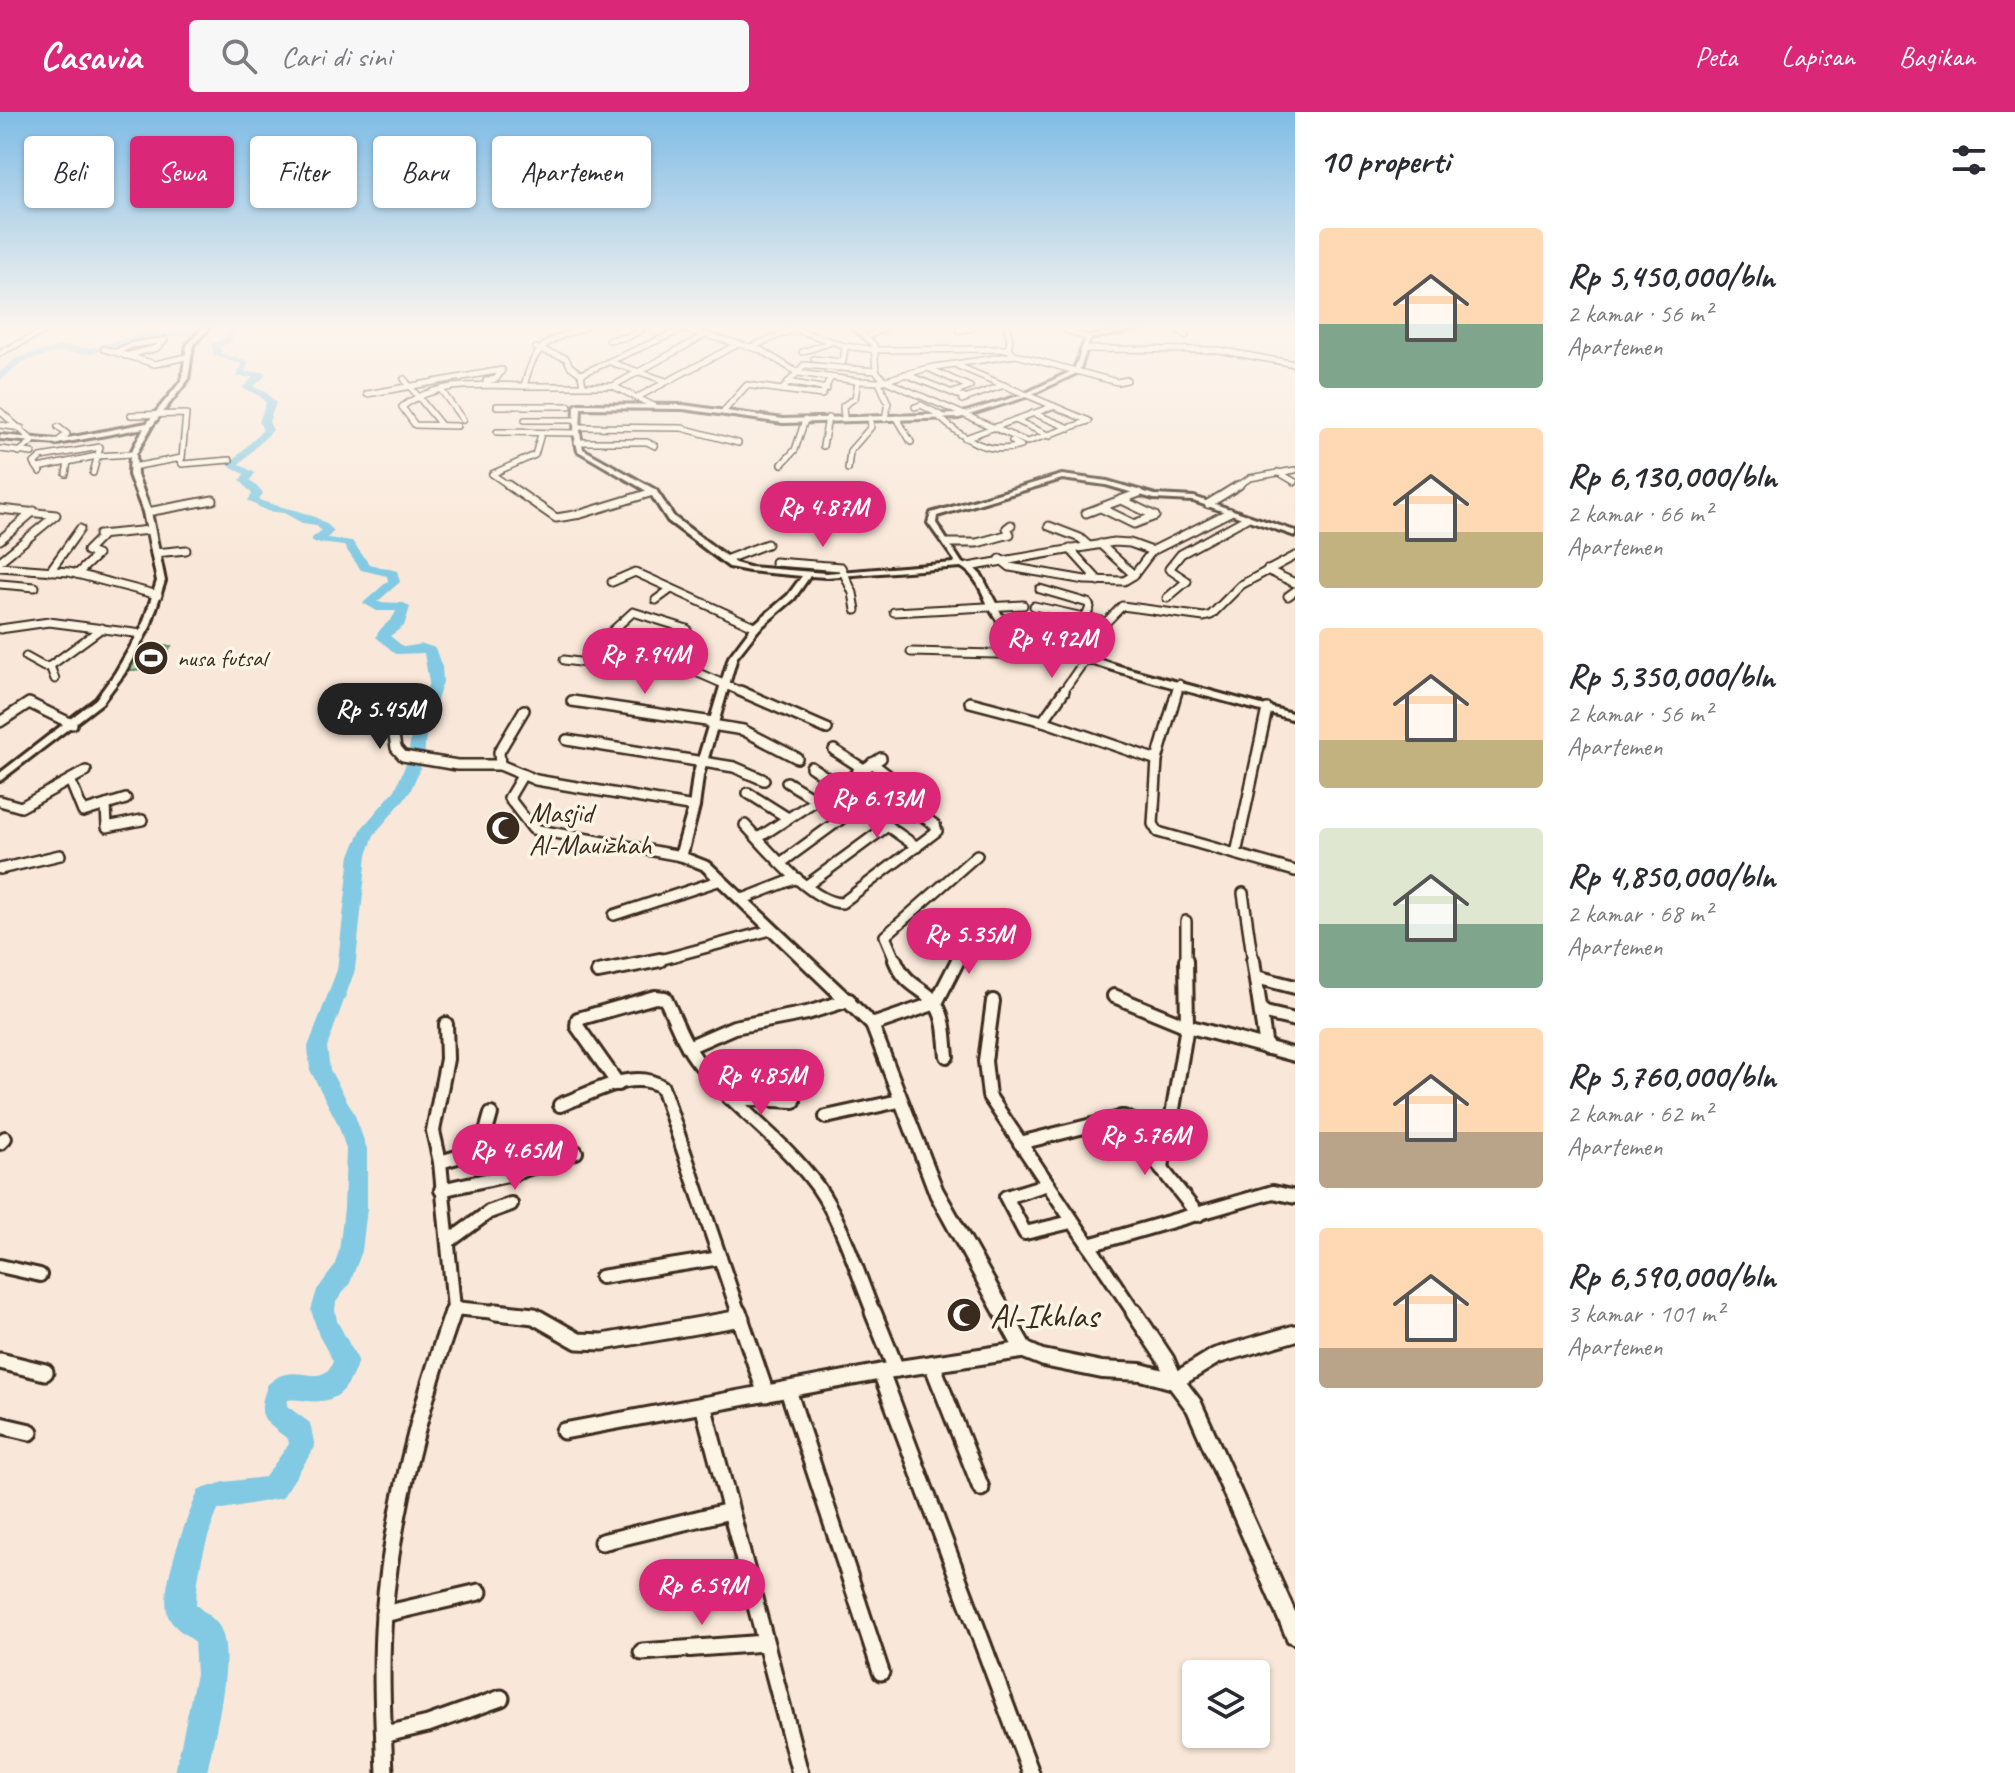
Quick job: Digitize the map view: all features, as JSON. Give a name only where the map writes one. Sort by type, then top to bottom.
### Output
[{"type":"street","points":[[0,778],[72,724],[106,693],[142,634],[161,581],[147,512],[132,467],[133,454],[149,425],[165,406]]},
{"type":"street","points":[[404,406],[402,407],[414,425],[441,425],[460,423],[452,406]]},
{"type":"street","points":[[426,406],[441,425]]},
{"type":"street","points":[[497,406],[654,406],[768,419],[805,420],[966,416],[996,406]]},
{"type":"street","points":[[574,406],[580,450],[653,492],[671,519],[740,568],[807,574],[963,566],[1041,552],[1125,542],[1152,551]]},
{"type":"street","points":[[723,412],[729,406]]},
{"type":"street","points":[[844,406],[844,418]]},
{"type":"street","points":[[885,419],[888,406]]},
{"type":"street","points":[[920,406],[940,416],[965,439],[996,450],[1021,446],[946,406]]},
{"type":"street","points":[[965,439],[1054,406],[1089,420],[1030,443],[992,429]]},
{"type":"street","points":[[432,414],[455,409]]},
{"type":"street","points":[[0,411],[33,441]]},
{"type":"street","points":[[1033,413],[1070,428]]},
{"type":"street","points":[[131,415],[186,414],[181,464],[230,460]]},
{"type":"street","points":[[823,446],[828,418]]},
{"type":"street","points":[[848,469],[850,451],[871,427],[870,418]]},
{"type":"street","points":[[897,418],[911,442]]},
{"type":"street","points":[[525,420],[655,446]]},
{"type":"street","points":[[782,464],[795,450],[805,420]]},
{"type":"street","points":[[1015,420],[1050,436]]},
{"type":"street","points":[[0,425],[21,428]]},
{"type":"street","points":[[0,435],[57,442],[149,425]]},
{"type":"street","points":[[0,435],[9,426]]},
{"type":"street","points":[[57,442],[67,434],[58,427]]},
{"type":"street","points":[[497,432],[541,434],[682,428],[738,443]]},
{"type":"street","points":[[541,434],[535,455],[492,474],[556,518],[578,514],[632,495],[653,492]]},
{"type":"street","points":[[19,452],[33,441]]},
{"type":"street","points":[[93,473],[97,456],[102,444],[44,456],[34,463],[39,470],[97,456],[133,454]]},
{"type":"street","points":[[0,449],[32,453]]},
{"type":"street","points":[[132,467],[180,459]]},
{"type":"street","points":[[66,474],[68,462]]},
{"type":"street","points":[[1208,504],[1250,478],[1295,470]]},
{"type":"street","points":[[1277,472],[1295,482]]},
{"type":"street","points":[[1293,533],[1184,497],[1154,497],[1092,480],[1049,478],[934,515],[932,519],[935,528],[963,566],[981,579],[1006,626],[1087,657],[1295,717]]},
{"type":"street","points":[[1086,513],[1139,493]]},
{"type":"street","points":[[147,512],[213,500]]},
{"type":"street","points":[[1101,508],[1134,524],[1155,516],[1122,500]]},
{"type":"street","points":[[0,509],[56,515],[0,564]]},
{"type":"street","points":[[0,516],[9,509]]},
{"type":"street","points":[[0,540],[34,511]]},
{"type":"street","points":[[1000,559],[1010,567],[1099,581],[1124,581],[1134,575],[1152,551],[1230,512]]},
{"type":"street","points":[[1167,598],[1187,581],[1169,569],[1181,554],[1247,518]]},
{"type":"street","points":[[948,543],[984,542],[1010,534],[1007,528],[1011,525]]},
{"type":"street","points":[[1049,526],[1080,538],[1089,546]]},
{"type":"street","points":[[50,571],[80,529]]},
{"type":"street","points":[[77,574],[97,555],[87,550],[100,536],[150,530]]},
{"type":"street","points":[[725,560],[767,544]]},
{"type":"street","points":[[1100,544],[1134,575]]},
{"type":"street","points":[[1070,549],[1099,581]]},
{"type":"street","points":[[155,553],[186,550]]},
{"type":"street","points":[[1041,552],[1054,573]]},
{"type":"street","points":[[1025,555],[1034,570]]},
{"type":"street","points":[[911,652],[1039,655],[1072,651],[1122,606],[1204,617],[1211,615],[1241,585],[1295,556]]},
{"type":"street","points":[[775,562],[839,566],[853,593],[856,610]]},
{"type":"street","points":[[0,564],[77,574],[158,595]]},
{"type":"street","points":[[1267,570],[1295,583]]},
{"type":"street","points":[[612,582],[631,571],[756,627]]},
{"type":"street","points":[[681,856],[694,807],[701,762],[739,646],[791,597],[807,574]]},
{"type":"street","points":[[0,584],[35,587]]},
{"type":"street","points":[[656,600],[671,589]]},
{"type":"street","points":[[1040,589],[1088,603],[1090,607],[1086,617]]},
{"type":"street","points":[[894,612],[1023,605]]},
{"type":"street","points":[[1034,606],[1106,622]]},
{"type":"street","points":[[564,660],[586,664],[652,675],[662,672],[687,629],[633,612],[609,634],[586,664]]},
{"type":"street","points":[[0,629],[49,622],[142,634]]},
{"type":"street","points":[[26,657],[44,667],[50,666],[102,628]]},
{"type":"street","points":[[609,634],[827,729]]},
{"type":"street","points":[[1043,721],[1087,657]]},
{"type":"street","points":[[50,666],[55,679]]},
{"type":"street","points":[[1179,684],[1157,760],[1154,828],[1167,835],[1295,871]]},
{"type":"street","points":[[572,701],[743,730],[797,758]]},
{"type":"street","points":[[970,702],[1043,721],[1157,760]]},
{"type":"street","points":[[1,721],[29,703],[72,724]]},
{"type":"street","points":[[1236,854],[1267,709]]},
{"type":"street","points":[[500,765],[499,752],[524,710]]},
{"type":"street","points":[[390,712],[396,748],[403,756],[457,765],[500,765],[522,776],[694,807]]},
{"type":"street","points":[[567,740],[741,769],[764,780]]},
{"type":"street","points":[[745,825],[797,878],[836,905],[937,831],[834,750]]},
{"type":"street","points":[[758,838],[877,760],[889,776]]},
{"type":"street","points":[[811,767],[838,785]]},
{"type":"street","points":[[0,801],[21,807],[86,771]]},
{"type":"street","points":[[522,776],[509,798],[533,829],[681,856],[706,866],[872,1025],[936,1192],[1024,1350]]},
{"type":"street","points":[[70,780],[83,811],[126,799]]},
{"type":"street","points":[[787,782],[815,799]]},
{"type":"street","points":[[782,862],[882,789]]},
{"type":"street","points":[[748,793],[788,818]]},
{"type":"street","points":[[106,805],[107,827],[142,820]]},
{"type":"street","points":[[858,805],[917,847]]},
{"type":"street","points":[[807,885],[886,827]]},
{"type":"street","points":[[0,869],[60,855]]},
{"type":"street","points":[[947,1056],[943,1020],[936,1003],[902,977],[885,936],[977,855]]},
{"type":"street","points":[[743,899],[797,878]]},
{"type":"street","points":[[614,915],[721,880]]},
{"type":"street","points":[[1243,893],[1266,1048]]},
{"type":"street","points":[[1162,1170],[1187,1026],[1186,921]]},
{"type":"street","points":[[598,972],[654,962],[771,930]]},
{"type":"street","points":[[872,1025],[936,1003],[946,978],[974,935]]},
{"type":"street","points":[[1256,977],[1295,987]]},
{"type":"street","points":[[618,1084],[577,1026],[580,1017],[662,996],[667,1000],[688,1047],[729,1098],[777,1139],[818,1187],[835,1219],[1031,1773]]},
{"type":"street","points":[[1114,996],[1187,1026],[1295,1055]]},
{"type":"street","points":[[688,1047],[734,1027],[807,1013],[849,1000]]},
{"type":"street","points":[[993,1001],[988,1033],[986,1086],[989,1096],[1194,1406],[1295,1634]]},
{"type":"street","points":[[1261,1012],[1295,1020]]},
{"type":"street","points":[[385,1773],[386,1734],[381,1676],[391,1558],[414,1447],[437,1357],[454,1308],[440,1162],[433,1131],[447,1059],[446,1024]]},
{"type":"street","points":[[560,1105],[618,1084],[648,1078],[662,1087],[766,1394]]},
{"type":"street","points":[[729,1098],[794,1101]]},
{"type":"street","points":[[826,1117],[899,1101]]},
{"type":"street","points":[[440,1162],[480,1151],[491,1114]]},
{"type":"street","points":[[1020,1143],[1121,1117],[1131,1118],[1166,1134]]},
{"type":"street","points":[[1121,1117],[1198,1215]]},
{"type":"street","points":[[441,1190],[512,1174],[576,1152]]},
{"type":"street","points":[[1048,1184],[1006,1197],[1025,1233],[1071,1222]]},
{"type":"street","points":[[1089,1245],[1278,1191],[1295,1197]]},
{"type":"street","points":[[448,1242],[489,1212],[511,1204]]},
{"type":"street","points":[[601,1277],[720,1258]]},
{"type":"street","points":[[0,1266],[40,1275]]},
{"type":"street","points":[[454,1308],[534,1316],[578,1341],[603,1342],[741,1318]]},
{"type":"street","points":[[1175,1381],[1187,1369],[1245,1346],[1272,1342],[1295,1333]]},
{"type":"street","points":[[564,1431],[888,1370],[1024,1350],[1043,1358],[1102,1370],[1141,1372],[1175,1381]]},
{"type":"street","points":[[0,1361],[45,1372]]},
{"type":"street","points":[[932,1364],[981,1488]]},
{"type":"street","points":[[788,1390],[881,1672]]},
{"type":"street","points":[[703,1405],[800,1773]]},
{"type":"street","points":[[0,1425],[30,1432]]},
{"type":"street","points":[[602,1542],[730,1511]]},
{"type":"street","points":[[384,1614],[479,1592]]},
{"type":"street","points":[[642,1652],[765,1643]]},
{"type":"street","points":[[386,1734],[416,1728],[501,1698]]},
{"type":"green space","name":"nusa futsal","points":[[171,646],[158,670],[130,670],[144,647]]},
{"type":"waterway","points":[[191,1773],[211,1674],[208,1634],[181,1612],[186,1568],[197,1528],[209,1500],[273,1489],[302,1447],[301,1432],[273,1412],[277,1393],[287,1386],[322,1389],[340,1378],[346,1360],[328,1328],[323,1310],[325,1298],[342,1275],[351,1251],[356,1208],[357,1149],[347,1119],[320,1070],[317,1047],[346,970],[355,871],[364,839],[404,788],[416,759],[418,734],[436,682],[430,651],[423,648],[401,651],[383,637],[399,623],[404,607],[377,607],[369,603],[394,582],[393,574],[365,567],[348,543],[316,540],[328,531],[319,522],[306,521],[287,510],[271,509],[253,501],[258,493],[247,485],[245,480],[250,473],[233,465],[268,430],[264,422],[270,406]]},
{"type":"place","name":"nusa futsal","points":[[151,658]]},
{"type":"place","name":"Masjid Al-Mauizhah","points":[[503,828]]},
{"type":"place","name":"Al-Ikhlas","points":[[964,1315]]}]
